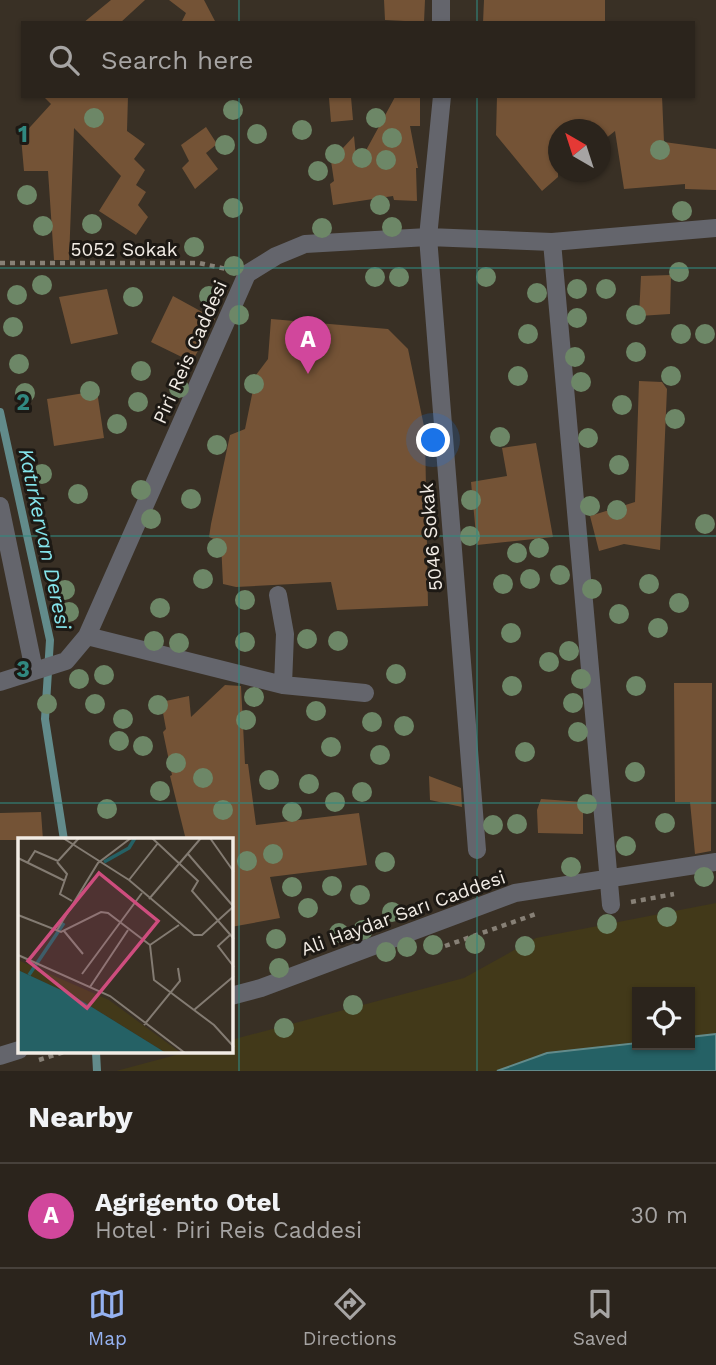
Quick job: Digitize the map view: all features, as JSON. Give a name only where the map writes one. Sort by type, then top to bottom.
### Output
[{"type":"street","points":[[441,0],[441,21]]},
{"type":"street","name":"5046 Sokak","points":[[442,98],[428,237],[477,850]]},
{"type":"street","name":"Piri Reis Caddesi","points":[[0,682],[66,661],[87,636],[247,274],[276,256],[305,244],[428,237],[552,242],[716,228]]},
{"type":"street","points":[[552,242],[611,905]]},
{"type":"street","points":[[0,506],[34,670]]},
{"type":"street","points":[[278,595],[285,634],[282,685]]},
{"type":"street","points":[[87,636],[282,685],[365,693]]},
{"type":"street","name":"Ali Haydar Sarı Caddesi","points":[[233,995],[261,988],[515,893],[716,862]]},
{"type":"street","points":[[0,1056],[18,1050]]},
{"type":"path","name":"5052 Sokak","points":[[0,263],[199,263],[247,274]]},
{"type":"path","points":[[611,905],[677,893]]},
{"type":"path","points":[[443,946],[542,912]]},
{"type":"sand","points":[[716,903],[716,1034],[695,1036],[695,987],[632,987],[632,1044],[547,1053],[497,1071],[116,1071],[180,1054],[233,1054],[233,1039],[464,978],[536,938]]},
{"type":"water","points":[[716,1034],[716,1071],[497,1071],[547,1053],[632,1044],[632,1050],[695,1050],[695,1036]]},
{"type":"building","points":[[111,0],[145,0],[122,21],[85,21]]},
{"type":"building","points":[[169,0],[204,0],[215,21],[182,21],[186,13]]},
{"type":"building","points":[[384,0],[425,0],[424,21],[385,20]]},
{"type":"building","points":[[484,0],[605,0],[605,21],[483,21]]},
{"type":"building","points":[[45,98],[128,98],[127,131],[145,144],[134,159],[145,170],[136,185],[146,192],[138,205],[148,217],[136,235],[99,211],[121,176],[74,128],[69,260],[54,260],[48,171],[24,171],[21,137],[51,104]]},
{"type":"building","points":[[329,98],[351,98],[353,120],[331,122]]},
{"type":"building","points":[[394,98],[420,98],[420,126],[410,126],[418,168],[417,201],[394,200],[393,196],[333,205],[331,161],[354,136],[357,167]]},
{"type":"building","points":[[497,98],[662,98],[664,142],[716,149],[716,190],[685,189],[685,184],[624,189],[615,131],[611,134],[611,119],[548,119],[548,182],[552,182],[542,191],[496,135]]},
{"type":"building","points":[[206,127],[217,144],[206,153],[218,169],[195,189],[182,168],[189,161],[181,145]]},
{"type":"building","points":[[671,275],[670,314],[639,316],[641,276]]},
{"type":"building","points":[[107,289],[118,334],[71,344],[59,297]]},
{"type":"building","points":[[173,296],[215,319],[192,362],[151,342]]},
{"type":"building","points":[[271,319],[388,329],[408,349],[425,431],[428,606],[337,610],[331,582],[236,587],[223,584],[221,542],[209,537],[211,524],[230,435],[245,429],[256,375],[268,359]]},
{"type":"building","points":[[639,381],[662,382],[667,389],[660,550],[624,544],[599,551],[590,516],[635,502]]},
{"type":"building","points":[[97,391],[104,438],[54,446],[47,399]]},
{"type":"building","points":[[536,443],[553,537],[477,545],[471,482],[507,476],[502,448]]},
{"type":"building","points":[[674,683],[712,683],[711,851],[695,854],[690,802],[675,802]]},
{"type":"building","points":[[225,685],[241,686],[245,764],[248,764],[256,825],[359,813],[367,865],[270,877],[280,918],[233,927],[233,838],[186,838],[170,776],[172,775],[163,732],[166,729],[161,702],[189,696],[191,717]]},
{"type":"building","points":[[429,776],[461,788],[462,807],[430,800]]},
{"type":"building","points":[[541,799],[583,802],[583,834],[538,833],[537,810]]},
{"type":"building","points":[[41,812],[43,838],[0,840],[0,813]]},
{"type":"waterway","name":"Katırkervan Deresi","points":[[0,412],[50,640],[45,719],[64,838]]},
{"type":"waterway","name":"Katırkervan Deresi","points":[[96,1054],[97,1071]]},
{"type":"place","name":"Agrigento Otel","points":[[308,374]]}]
